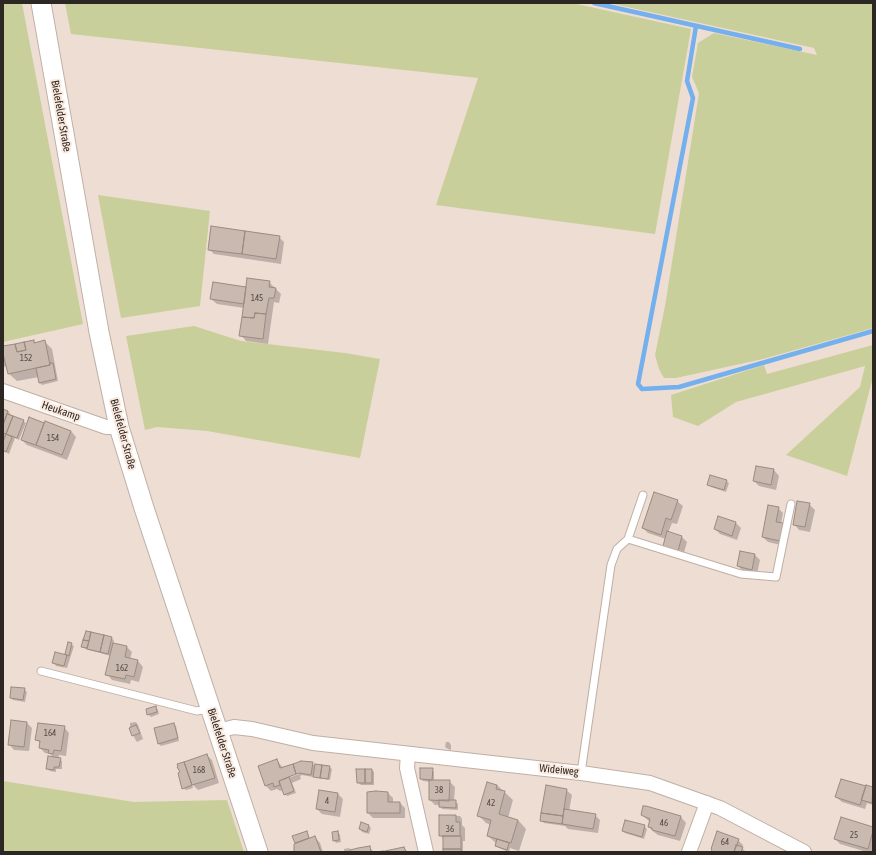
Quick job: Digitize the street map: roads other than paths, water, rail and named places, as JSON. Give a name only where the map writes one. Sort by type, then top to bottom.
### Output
[{"type":"main road","name":"Bielefelder Straße","points":[[41,3],[99,332],[119,427],[144,508],[258,852]]},
{"type":"street","name":"Heukamp","points":[[3,391],[106,426],[119,427]]},
{"type":"street","name":"Wideiweg","points":[[218,731],[234,727],[252,729],[313,743],[581,772],[650,784],[720,808],[804,852]]},
{"type":"street","points":[[408,754],[407,768],[426,852]]},
{"type":"street","points":[[688,852],[707,803]]},
{"type":"lane","points":[[581,772],[611,565],[617,549],[628,539],[643,495]]},
{"type":"lane","points":[[628,539],[741,574],[776,578],[791,504]]},
{"type":"lane","points":[[41,670],[197,711],[210,708]]},
{"type":"waterway","points":[[594,3],[800,49]]},
{"type":"waterway","points":[[696,26],[687,81],[693,98],[638,384],[642,389],[679,387],[873,331]]}]
